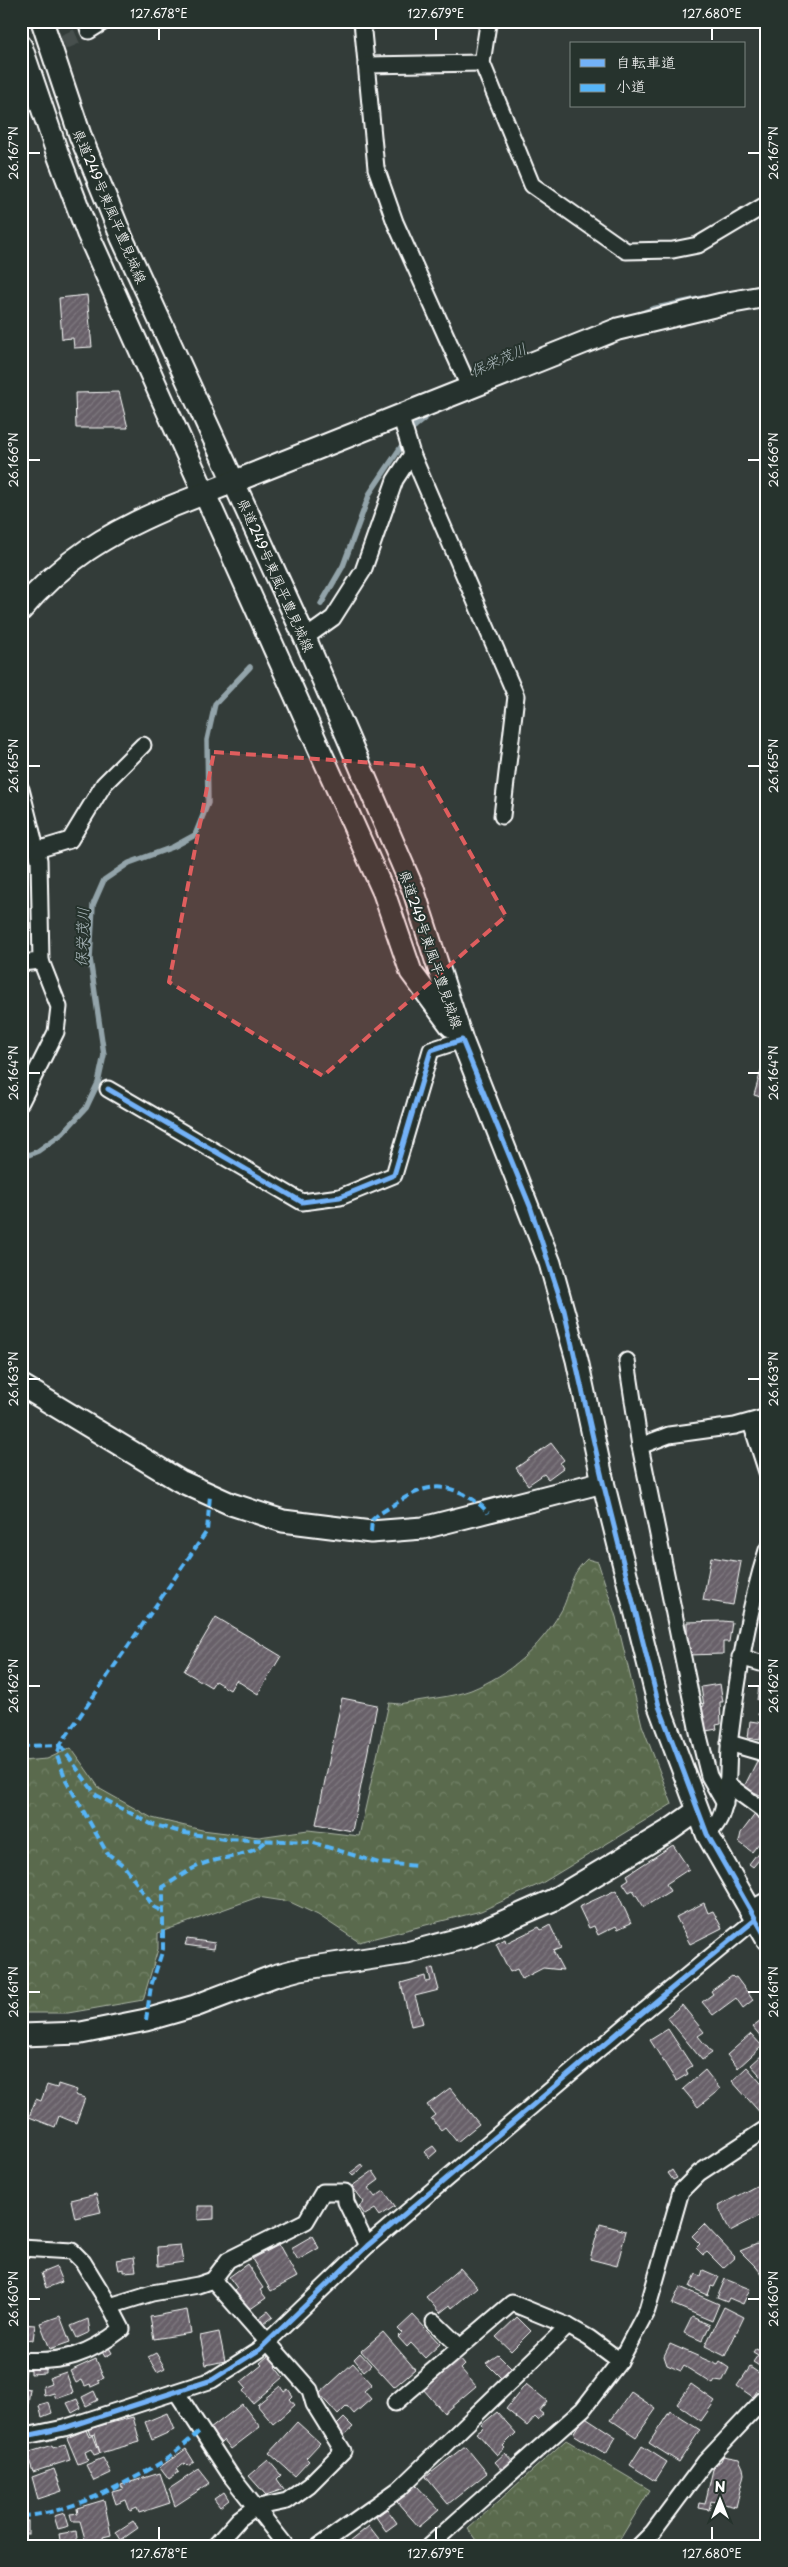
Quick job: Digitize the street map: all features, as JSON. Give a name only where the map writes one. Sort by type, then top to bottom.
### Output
[{"type":"street","name":"県道249号東風平豊見城線","points":[[42,21],[80,135],[122,238],[305,638],[413,889],[462,1040]]},
{"type":"street","points":[[86,21],[89,30],[105,21]]},
{"type":"street","points":[[362,21],[376,168],[395,222],[469,387]]},
{"type":"street","points":[[492,21],[488,24],[482,63],[532,185],[626,251],[673,250],[698,245],[767,204]]},
{"type":"street","name":"県道249号東風平豊見城線","points":[[21,46],[57,152],[88,234],[384,893],[412,972],[462,1040]]},
{"type":"street","points":[[366,66],[482,63]]},
{"type":"street","points":[[25,602],[69,562],[119,529],[204,493],[618,329],[722,304],[767,296]]},
{"type":"street","points":[[400,415],[412,454],[516,696],[502,816]]},
{"type":"street","points":[[305,638],[333,618],[363,571],[395,480],[412,454]]},
{"type":"street","points":[[37,850],[70,840],[104,784],[144,745]]},
{"type":"street","points":[[21,789],[37,850],[41,961],[59,1007],[56,1032],[21,1102]]},
{"type":"street","points":[[21,963],[41,961]]},
{"type":"street","points":[[108,1089],[302,1202],[340,1197],[394,1175],[431,1050],[462,1040],[550,1263],[577,1360],[603,1482],[659,1706],[707,1834],[757,1910],[767,1939]]},
{"type":"street","points":[[627,1361],[640,1446],[698,1732],[708,1776],[725,1804]]},
{"type":"street","points":[[21,1385],[180,1481],[231,1504],[283,1521],[371,1532],[423,1528],[603,1482]]},
{"type":"street","points":[[640,1446],[669,1435],[751,1423],[767,1417]]},
{"type":"street","points":[[751,1423],[767,1472]]},
{"type":"street","points":[[707,1834],[717,1825],[725,1804],[729,1743],[740,1657],[760,1596],[767,1550]]},
{"type":"street","points":[[740,1657],[767,1665]]},
{"type":"street","points":[[729,1743],[767,1754]]},
{"type":"street","points":[[726,1783],[767,1813]]},
{"type":"street","points":[[21,2034],[81,2033],[146,2020],[195,2006],[274,1976],[300,1969],[407,1953],[471,1936],[553,1900],[661,1835],[697,1810]]},
{"type":"street","points":[[21,2437],[64,2428],[177,2393],[212,2380],[259,2350],[367,2246],[626,2026],[757,1910]]},
{"type":"street","points":[[429,2546],[583,2410],[620,2361],[647,2310],[681,2191],[699,2172],[767,2128]]},
{"type":"street","points":[[110,2306],[152,2293],[198,2285],[213,2280],[228,2260],[306,2221],[323,2192],[345,2192],[346,2202],[367,2246]]},
{"type":"street","points":[[21,2248],[72,2251],[83,2262],[110,2306],[122,2330],[107,2341],[66,2360],[21,2360]]},
{"type":"street","points":[[213,2280],[310,2390],[314,2404],[343,2451],[309,2485],[287,2501],[254,2508],[239,2519],[215,2546]]},
{"type":"street","points":[[395,2403],[512,2303],[568,2326],[589,2338],[620,2361]]},
{"type":"street","points":[[434,2322],[460,2347]]},
{"type":"street","points":[[319,2546],[399,2489],[568,2326]]},
{"type":"street","points":[[177,2393],[254,2508],[286,2546]]},
{"type":"street","points":[[639,2546],[653,2532],[705,2462],[767,2396]]},
{"type":"highlighted area","points":[[214,752],[421,766],[506,916],[323,1076],[169,982]]},
{"type":"green space","points":[[587,1559],[598,1562],[616,1617],[642,1725],[672,1804],[542,1883],[481,1911],[359,1942],[318,1915],[290,1902],[258,1897],[158,1933],[158,1949],[143,2000],[68,2013],[21,2013],[21,1761],[47,1759],[71,1748],[100,1789],[152,1818],[202,1830],[259,1837],[308,1830],[359,1836],[389,1703],[399,1704],[463,1693],[485,1684],[510,1668],[532,1649],[551,1626],[564,1606],[576,1572]]},
{"type":"green space","points":[[566,2440],[650,2490],[616,2546],[480,2546],[468,2529]]},
{"type":"building","points":[[87,295],[92,347],[74,348],[73,338],[62,339],[59,298]]},
{"type":"building","points":[[119,392],[128,428],[76,428],[75,393]]},
{"type":"building","points":[[767,1050],[767,1099],[754,1095]]},
{"type":"building","points":[[551,1443],[564,1460],[560,1463],[563,1468],[548,1479],[544,1474],[528,1485],[516,1468]]},
{"type":"building","points":[[711,1557],[741,1562],[733,1605],[703,1600]]},
{"type":"building","points":[[216,1617],[281,1656],[258,1694],[236,1680],[230,1690],[215,1681],[211,1687],[184,1671]]},
{"type":"building","points":[[687,1622],[732,1622],[729,1642],[723,1642],[723,1654],[687,1655]]},
{"type":"building","points":[[720,1684],[723,1702],[720,1702],[721,1724],[716,1725],[717,1729],[706,1731],[701,1707],[704,1706],[701,1687]]},
{"type":"building","points":[[759,1687],[767,1689],[767,1717],[758,1715],[761,1701],[757,1700]]},
{"type":"building","points":[[342,1698],[377,1705],[352,1831],[316,1824]]},
{"type":"building","points":[[750,1721],[763,1723],[760,1740],[748,1738]]},
{"type":"building","points":[[757,1761],[767,1766],[767,1793],[764,1797],[744,1787]]},
{"type":"building","points":[[756,1813],[767,1821],[767,1833],[752,1852],[739,1842],[741,1833]]},
{"type":"building","points":[[767,1841],[767,1865],[760,1859],[753,1867],[749,1864]]},
{"type":"building","points":[[673,1845],[689,1869],[666,1884],[670,1891],[644,1907],[633,1890],[629,1892],[623,1883],[629,1879],[627,1875]]},
{"type":"building","points":[[616,1890],[631,1923],[618,1929],[616,1926],[598,1935],[594,1926],[589,1928],[579,1907]]},
{"type":"building","points":[[704,1903],[708,1913],[713,1911],[722,1928],[690,1944],[676,1917]]},
{"type":"building","points":[[550,1925],[561,1948],[553,1951],[563,1970],[543,1968],[522,1979],[517,1969],[510,1972],[496,1944],[505,1939],[506,1943],[539,1927],[541,1930]]},
{"type":"building","points":[[187,1939],[215,1943],[214,1949],[185,1945]]},
{"type":"building","points":[[433,1968],[439,1990],[415,1996],[423,2023],[411,2026],[401,1983],[425,1976],[426,1982],[431,1981],[428,1969]]},
{"type":"building","points":[[732,1976],[736,1977],[753,2000],[743,2008],[736,1998],[713,2015],[702,2002],[713,1994],[711,1991]]},
{"type":"building","points":[[682,2005],[704,2032],[698,2036],[712,2053],[702,2060],[667,2017]]},
{"type":"building","points":[[765,2018],[767,2020],[766,2043],[753,2027]]},
{"type":"building","points":[[668,2029],[692,2066],[686,2070],[688,2074],[676,2081],[650,2040]]},
{"type":"building","points":[[751,2034],[762,2046],[738,2068],[727,2055]]},
{"type":"building","points":[[762,2055],[767,2061],[767,2083],[751,2065]]},
{"type":"building","points":[[747,2067],[767,2090],[767,2113],[763,2116],[732,2081]]},
{"type":"building","points":[[705,2070],[720,2089],[698,2107],[683,2089]]},
{"type":"building","points":[[58,2084],[77,2090],[75,2095],[85,2098],[76,2123],[59,2116],[55,2127],[29,2117],[36,2099],[41,2101],[47,2085],[57,2088]]},
{"type":"building","points":[[450,2088],[479,2124],[457,2142],[445,2127],[441,2130],[431,2118],[435,2115],[427,2105]]},
{"type":"building","points":[[433,2146],[437,2151],[429,2158],[424,2152]]},
{"type":"building","points":[[362,2164],[364,2167],[353,2176],[350,2173]]},
{"type":"building","points":[[672,2170],[677,2178],[673,2180],[668,2173]]},
{"type":"building","points":[[373,2171],[379,2180],[368,2188],[375,2197],[384,2191],[395,2206],[380,2216],[375,2209],[365,2215],[359,2206],[364,2202],[352,2186]]},
{"type":"building","points":[[758,2185],[763,2195],[767,2193],[767,2212],[730,2231],[718,2206]]},
{"type":"building","points":[[96,2194],[101,2212],[75,2218],[71,2200]]},
{"type":"building","points":[[198,2206],[214,2206],[214,2219],[198,2220]]},
{"type":"building","points":[[600,2224],[626,2231],[617,2266],[590,2259]]},
{"type":"building","points":[[704,2224],[735,2257],[723,2268],[707,2252],[703,2255],[696,2248],[700,2244],[692,2236]]},
{"type":"building","points":[[312,2236],[319,2248],[298,2260],[291,2248]]},
{"type":"building","points":[[767,2240],[766,2281],[757,2268],[740,2251]]},
{"type":"building","points":[[180,2245],[183,2262],[158,2266],[157,2247]]},
{"type":"building","points":[[279,2245],[297,2277],[271,2291],[252,2259]]},
{"type":"building","points":[[134,2257],[136,2271],[124,2272],[124,2269],[119,2270],[117,2260]]},
{"type":"building","points":[[247,2264],[263,2288],[260,2290],[266,2298],[249,2310],[234,2290],[237,2288],[229,2277]]},
{"type":"building","points":[[56,2267],[62,2282],[46,2288],[41,2273]]},
{"type":"building","points":[[460,2268],[477,2287],[452,2308],[450,2305],[440,2313],[426,2297]]},
{"type":"building","points":[[703,2270],[719,2277],[714,2287],[711,2286],[708,2295],[690,2287],[696,2274],[701,2276]]},
{"type":"building","points":[[725,2279],[750,2289],[743,2304],[729,2298],[727,2302],[717,2298]]},
{"type":"building","points":[[680,2287],[719,2304],[712,2321],[672,2304]]},
{"type":"building","points":[[724,2307],[744,2317],[725,2356],[705,2346]]},
{"type":"building","points":[[187,2310],[191,2333],[154,2339],[150,2317]]},
{"type":"building","points":[[268,2311],[273,2317],[264,2324],[259,2318]]},
{"type":"building","points":[[413,2315],[440,2344],[425,2358],[411,2343],[407,2347],[398,2337],[402,2333],[398,2329]]},
{"type":"building","points":[[60,2316],[70,2342],[50,2349],[40,2323]]},
{"type":"building","points":[[517,2317],[531,2331],[511,2351],[496,2337]]},
{"type":"building","points":[[692,2317],[710,2325],[702,2341],[684,2333]]},
{"type":"building","points":[[88,2319],[90,2332],[77,2338],[71,2326]]},
{"type":"building","points":[[21,2324],[35,2325],[33,2340],[23,2339]]},
{"type":"building","points":[[219,2332],[225,2361],[206,2365],[200,2336]]},
{"type":"building","points":[[383,2332],[415,2369],[394,2387],[361,2351]]},
{"type":"building","points":[[766,2340],[767,2371],[753,2362],[758,2355],[753,2352],[756,2348],[760,2350]]},
{"type":"building","points":[[670,2344],[718,2365],[720,2362],[729,2368],[722,2382],[715,2381],[713,2384],[684,2366],[681,2371],[667,2365],[664,2356]]},
{"type":"building","points":[[108,2346],[112,2353],[105,2357],[101,2350]]},
{"type":"building","points":[[156,2353],[165,2368],[157,2372],[148,2357]]},
{"type":"building","points":[[360,2353],[371,2365],[364,2371],[354,2359]]},
{"type":"building","points":[[269,2355],[278,2364],[275,2367],[283,2377],[253,2403],[243,2391],[246,2388],[241,2382],[262,2365],[260,2363]]},
{"type":"building","points":[[498,2355],[514,2371],[504,2381],[486,2363]]},
{"type":"building","points":[[459,2358],[465,2365],[461,2369],[476,2386],[444,2413],[423,2389]]},
{"type":"building","points":[[96,2359],[104,2378],[98,2380],[100,2383],[91,2387],[90,2384],[85,2386],[82,2380],[76,2383],[70,2371]]},
{"type":"building","points":[[353,2363],[372,2384],[364,2391],[371,2399],[354,2414],[347,2406],[338,2415],[319,2394]]},
{"type":"building","points":[[31,2366],[46,2366],[46,2373],[31,2374]]},
{"type":"building","points":[[750,2367],[766,2378],[753,2397],[737,2386]]},
{"type":"building","points":[[21,2369],[26,2369],[24,2388],[30,2389],[27,2411],[21,2410]]},
{"type":"building","points":[[66,2372],[73,2393],[56,2399],[54,2393],[44,2396],[43,2386],[51,2383],[49,2378]]},
{"type":"building","points":[[526,2384],[547,2401],[539,2411],[543,2414],[538,2420],[535,2417],[527,2426],[506,2409]]},
{"type":"building","points":[[691,2384],[715,2401],[701,2421],[677,2404]]},
{"type":"building","points":[[280,2386],[284,2392],[288,2389],[293,2396],[290,2399],[295,2405],[273,2424],[257,2405]]},
{"type":"building","points":[[94,2391],[98,2400],[86,2406],[82,2397]]},
{"type":"building","points":[[631,2392],[656,2409],[636,2437],[611,2420]]},
{"type":"building","points":[[77,2399],[81,2408],[72,2413],[67,2403]]},
{"type":"building","points":[[49,2403],[52,2413],[42,2417],[39,2406]]},
{"type":"building","points":[[242,2404],[260,2427],[231,2449],[224,2440],[221,2443],[210,2429]]},
{"type":"building","points":[[670,2411],[700,2430],[679,2462],[649,2443]]},
{"type":"building","points":[[497,2412],[516,2433],[497,2455],[477,2433],[484,2428],[481,2425]]},
{"type":"building","points":[[167,2413],[174,2430],[152,2440],[145,2422]]},
{"type":"building","points":[[584,2416],[616,2437],[606,2454],[573,2434]]},
{"type":"building","points":[[133,2417],[140,2442],[100,2453],[95,2434],[90,2435],[88,2429]]},
{"type":"building","points":[[344,2418],[353,2427],[344,2435],[336,2426]]},
{"type":"building","points":[[297,2422],[320,2443],[306,2458],[309,2461],[295,2476],[269,2453]]},
{"type":"building","points":[[86,2430],[89,2437],[93,2435],[100,2453],[94,2455],[91,2449],[85,2452],[88,2460],[78,2464],[67,2438]]},
{"type":"building","points":[[65,2444],[70,2460],[33,2472],[27,2453],[52,2445],[53,2448]]},
{"type":"building","points":[[21,2446],[25,2446],[26,2462],[21,2462]]},
{"type":"building","points":[[465,2446],[487,2473],[448,2504],[426,2477]]},
{"type":"building","points":[[642,2446],[667,2462],[655,2481],[630,2465]]},
{"type":"building","points":[[186,2449],[194,2462],[188,2466],[185,2463],[177,2469],[179,2472],[169,2479],[160,2467]]},
{"type":"building","points":[[505,2453],[514,2463],[504,2472],[495,2462]]},
{"type":"building","points":[[723,2456],[739,2459],[743,2468],[744,2474],[736,2507],[711,2501],[709,2510],[698,2508],[699,2503],[705,2504],[714,2465],[721,2461]]},
{"type":"building","points":[[103,2458],[111,2473],[94,2481],[86,2465]]},
{"type":"building","points":[[268,2460],[281,2475],[277,2479],[284,2489],[266,2495],[249,2476]]},
{"type":"building","points":[[54,2469],[62,2491],[38,2499],[32,2477]]},
{"type":"building","points":[[199,2469],[210,2483],[175,2506],[169,2489]]},
{"type":"building","points":[[160,2473],[170,2503],[139,2513],[137,2508],[130,2511],[126,2500],[116,2504],[112,2492],[123,2489],[121,2485]]},
{"type":"building","points":[[416,2485],[439,2510],[419,2527],[397,2502]]},
{"type":"building","points":[[224,2492],[229,2500],[220,2507],[214,2499]]},
{"type":"building","points":[[104,2500],[111,2535],[103,2537],[104,2542],[87,2546],[80,2521],[72,2521],[70,2514],[78,2513],[77,2508]]},
{"type":"building","points":[[387,2509],[397,2523],[386,2531],[376,2517]]},
{"type":"building","points":[[65,2513],[69,2526],[58,2529],[54,2516]]},
{"type":"building","points":[[21,2521],[28,2521],[28,2534],[21,2534]]},
{"type":"building","points":[[133,2521],[138,2528],[121,2540],[116,2532]]},
{"type":"building","points":[[369,2526],[379,2539],[370,2546],[344,2546]]},
{"type":"building","points":[[76,2531],[78,2546],[61,2546],[59,2534]]},
{"type":"building","points":[[234,2536],[242,2546],[223,2546]]},
{"type":"waterway","name":"保栄茂川","points":[[637,315],[652,309],[703,298]]},
{"type":"waterway","name":"保栄茂川","points":[[321,604],[343,566],[370,493],[415,426],[431,413]]},
{"type":"waterway","name":"保栄茂川","points":[[21,1158],[38,1151],[63,1133],[86,1108],[98,1083],[104,1055],[90,959],[93,905],[104,880],[129,863],[173,847],[195,835],[208,803],[207,740],[215,704],[250,667]]},
{"type":"tunnel","points":[[21,61],[89,31]]},
{"type":"marked path","points":[[371,1532],[372,1520],[379,1514],[410,1495],[429,1488],[440,1487],[464,1494],[474,1500],[488,1513]]},
{"type":"marked path","points":[[21,1746],[60,1745],[207,1531],[210,1495]]},
{"type":"marked path","points":[[60,1745],[96,1795],[151,1824],[185,1833],[224,1839],[311,1842],[379,1863],[418,1866]]},
{"type":"marked path","points":[[60,1745],[57,1756],[66,1780],[107,1853],[124,1866],[154,1907],[162,1911]]},
{"type":"marked path","points":[[146,2020],[151,1986],[163,1949],[163,1887],[200,1865],[251,1851],[265,1842]]},
{"type":"marked path","points":[[21,2516],[75,2505],[112,2489],[162,2462],[201,2430]]},
{"type":"cycle path","points":[[108,1089],[302,1202],[340,1197],[394,1175],[431,1050],[462,1040],[530,1206],[564,1310],[603,1482],[659,1706],[707,1834],[767,1939]]},
{"type":"cycle path","points":[[21,2437],[64,2428],[212,2380],[259,2350],[367,2246],[626,2026],[755,1920]]}]
